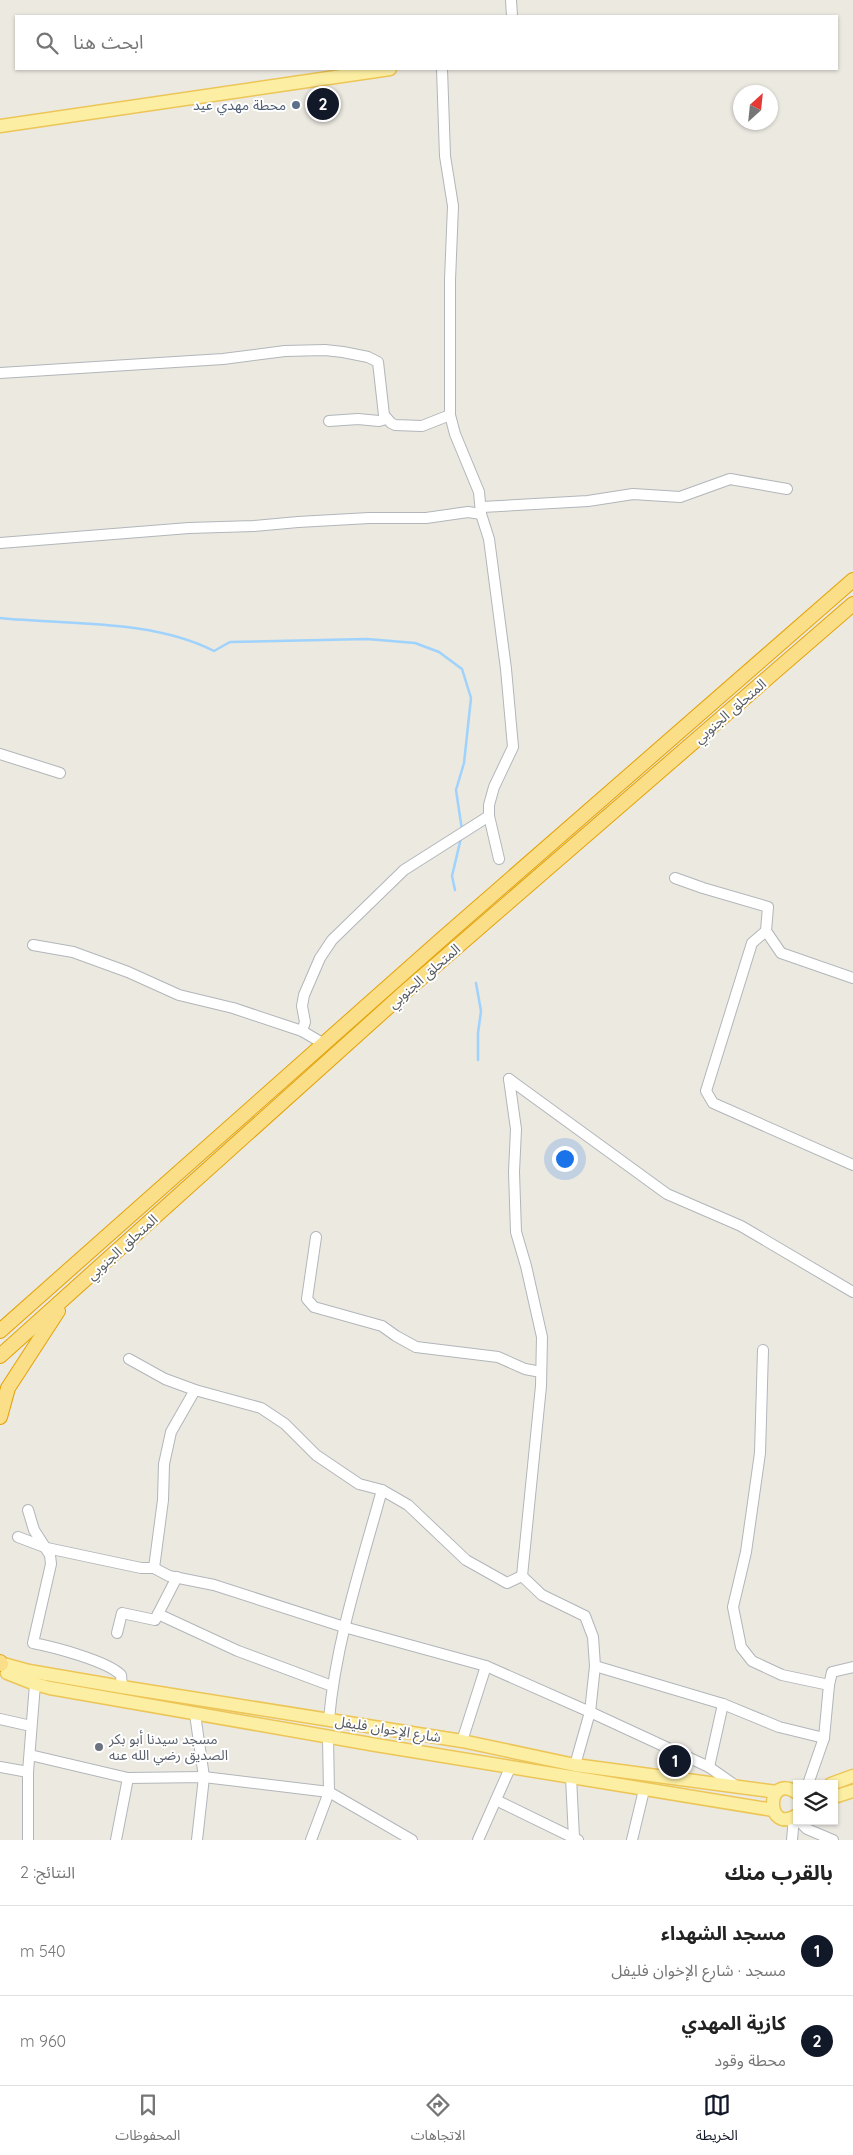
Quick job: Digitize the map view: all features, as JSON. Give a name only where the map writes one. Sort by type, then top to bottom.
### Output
[{"type":"highway","name":"المتحلق الجنوبي","points":[[0,1331],[450,931],[853,580]]},
{"type":"highway","name":"المتحلق الجنوبي","points":[[0,1356],[392,1004],[853,604]]},
{"type":"highway","points":[[0,1417],[8,1388],[69,1295]]},
{"type":"main road","points":[[0,126],[383,70]]},
{"type":"main road","name":"شارع الإخوان فليفل","points":[[0,1665],[122,1687],[462,1741],[644,1790],[773,1810],[782,1818],[793,1818]]},
{"type":"main road","name":"شارع الإخوان فليفل","points":[[0,1665],[35,1684],[195,1714],[510,1768],[573,1771],[777,1792],[786,1789],[793,1792]]},
{"type":"main road","points":[[838,1781],[853,1776]]},
{"type":"main road","points":[[838,1796],[853,1791]]},
{"type":"main road","points":[[773,1810],[772,1801],[777,1792]]},
{"type":"street","points":[[511,0],[512,15]]},
{"type":"street","points":[[442,70],[445,156],[453,206],[450,280],[450,415],[455,434],[480,492],[481,511],[489,539],[500,618],[513,747],[492,792],[489,816],[499,858]]},
{"type":"street","points":[[0,373],[223,359],[285,351],[325,350],[368,357],[378,362],[384,415],[386,419],[395,425],[422,426],[450,415]]},
{"type":"street","points":[[329,421],[358,419],[379,421],[386,419]]},
{"type":"street","points":[[0,543],[189,528],[254,526],[369,518],[426,518],[468,512],[588,501],[633,494],[680,497],[730,479],[787,489]]},
{"type":"street","points":[[0,754],[60,773]]},
{"type":"street","points":[[302,1030],[305,1022],[302,1006],[304,995],[323,952],[332,940],[404,870],[489,816]]},
{"type":"street","points":[[675,878],[768,907],[766,931],[781,953],[853,978]]},
{"type":"street","points":[[766,931],[752,944],[706,1091],[712,1103],[853,1165]]},
{"type":"street","points":[[34,945],[73,952],[128,972],[179,995],[233,1008],[302,1030],[324,1044]]},
{"type":"street","points":[[522,1576],[535,1463],[542,1337],[526,1266],[516,1232],[514,1172],[516,1129],[509,1079],[667,1194],[741,1226],[853,1292]]},
{"type":"street","points":[[316,1237],[307,1299],[314,1307],[382,1326],[416,1347],[498,1357],[525,1369],[541,1372]]},
{"type":"street","points":[[763,1350],[760,1453],[746,1552],[733,1607],[741,1647],[752,1661],[782,1675],[828,1685]]},
{"type":"street","points":[[129,1359],[165,1379],[195,1390],[261,1408],[280,1421],[316,1455],[359,1484],[382,1490],[408,1505],[466,1560],[507,1583],[522,1576]]},
{"type":"street","points":[[154,1568],[163,1500],[164,1464],[171,1432],[195,1390]]},
{"type":"street","points":[[329,1719],[332,1686],[344,1627],[382,1490]]},
{"type":"street","points":[[28,1510],[34,1530],[47,1548],[51,1564],[33,1643],[66,1651],[111,1667],[121,1675],[122,1687]]},
{"type":"street","points":[[18,1537],[47,1548],[141,1568],[154,1568],[169,1576],[229,1590],[344,1627],[486,1666],[709,1767],[736,1787]]},
{"type":"street","points":[[496,1800],[575,1839],[573,1771],[590,1712],[595,1666],[593,1637],[585,1616],[542,1595],[522,1576]]},
{"type":"street","points":[[117,1633],[122,1613],[155,1620],[177,1577]]},
{"type":"street","points":[[158,1614],[238,1652],[332,1686]]},
{"type":"street","points":[[462,1741],[486,1666]]},
{"type":"street","points":[[595,1666],[723,1704],[779,1727],[824,1738]]},
{"type":"street","points":[[810,1780],[824,1738],[828,1685],[832,1672],[853,1667]]},
{"type":"street","points":[[28,1840],[28,1772],[35,1684]]},
{"type":"street","points":[[709,1767],[723,1704]]},
{"type":"street","points":[[195,1714],[204,1777],[197,1840]]},
{"type":"street","points":[[0,1719],[32,1726]]},
{"type":"street","points":[[311,1840],[329,1792],[328,1737]]},
{"type":"street","points":[[30,1755],[128,1778],[204,1777],[329,1792],[412,1840]]},
{"type":"street","points":[[0,1767],[28,1772]]},
{"type":"street","points":[[478,1840],[510,1768]]},
{"type":"street","points":[[116,1840],[128,1778]]},
{"type":"street","points":[[632,1840],[644,1790]]},
{"type":"street","points":[[792,1840],[795,1825]]},
{"type":"street","points":[[803,1825],[807,1829],[833,1840]]},
{"type":"waterway","points":[[0,618],[137,628],[164,633],[214,651],[230,642],[367,639],[415,643],[439,652],[462,669],[471,698],[464,763],[456,790],[462,830]]},
{"type":"waterway","points":[[455,890],[452,876],[461,838]]},
{"type":"waterway","points":[[476,983],[481,1011],[478,1033],[478,1060]]},
{"type":"place","name":"كازية المهدي","points":[[323,104]]},
{"type":"place","name":"محطة مهدي عيد","points":[[296,105]]},
{"type":"place","name":"مسجد سيدنا أبو بكر الصديق رضي الله عنه","points":[[99,1747]]},
{"type":"place","name":"مسجد الشهداء","points":[[675,1761]]}]
